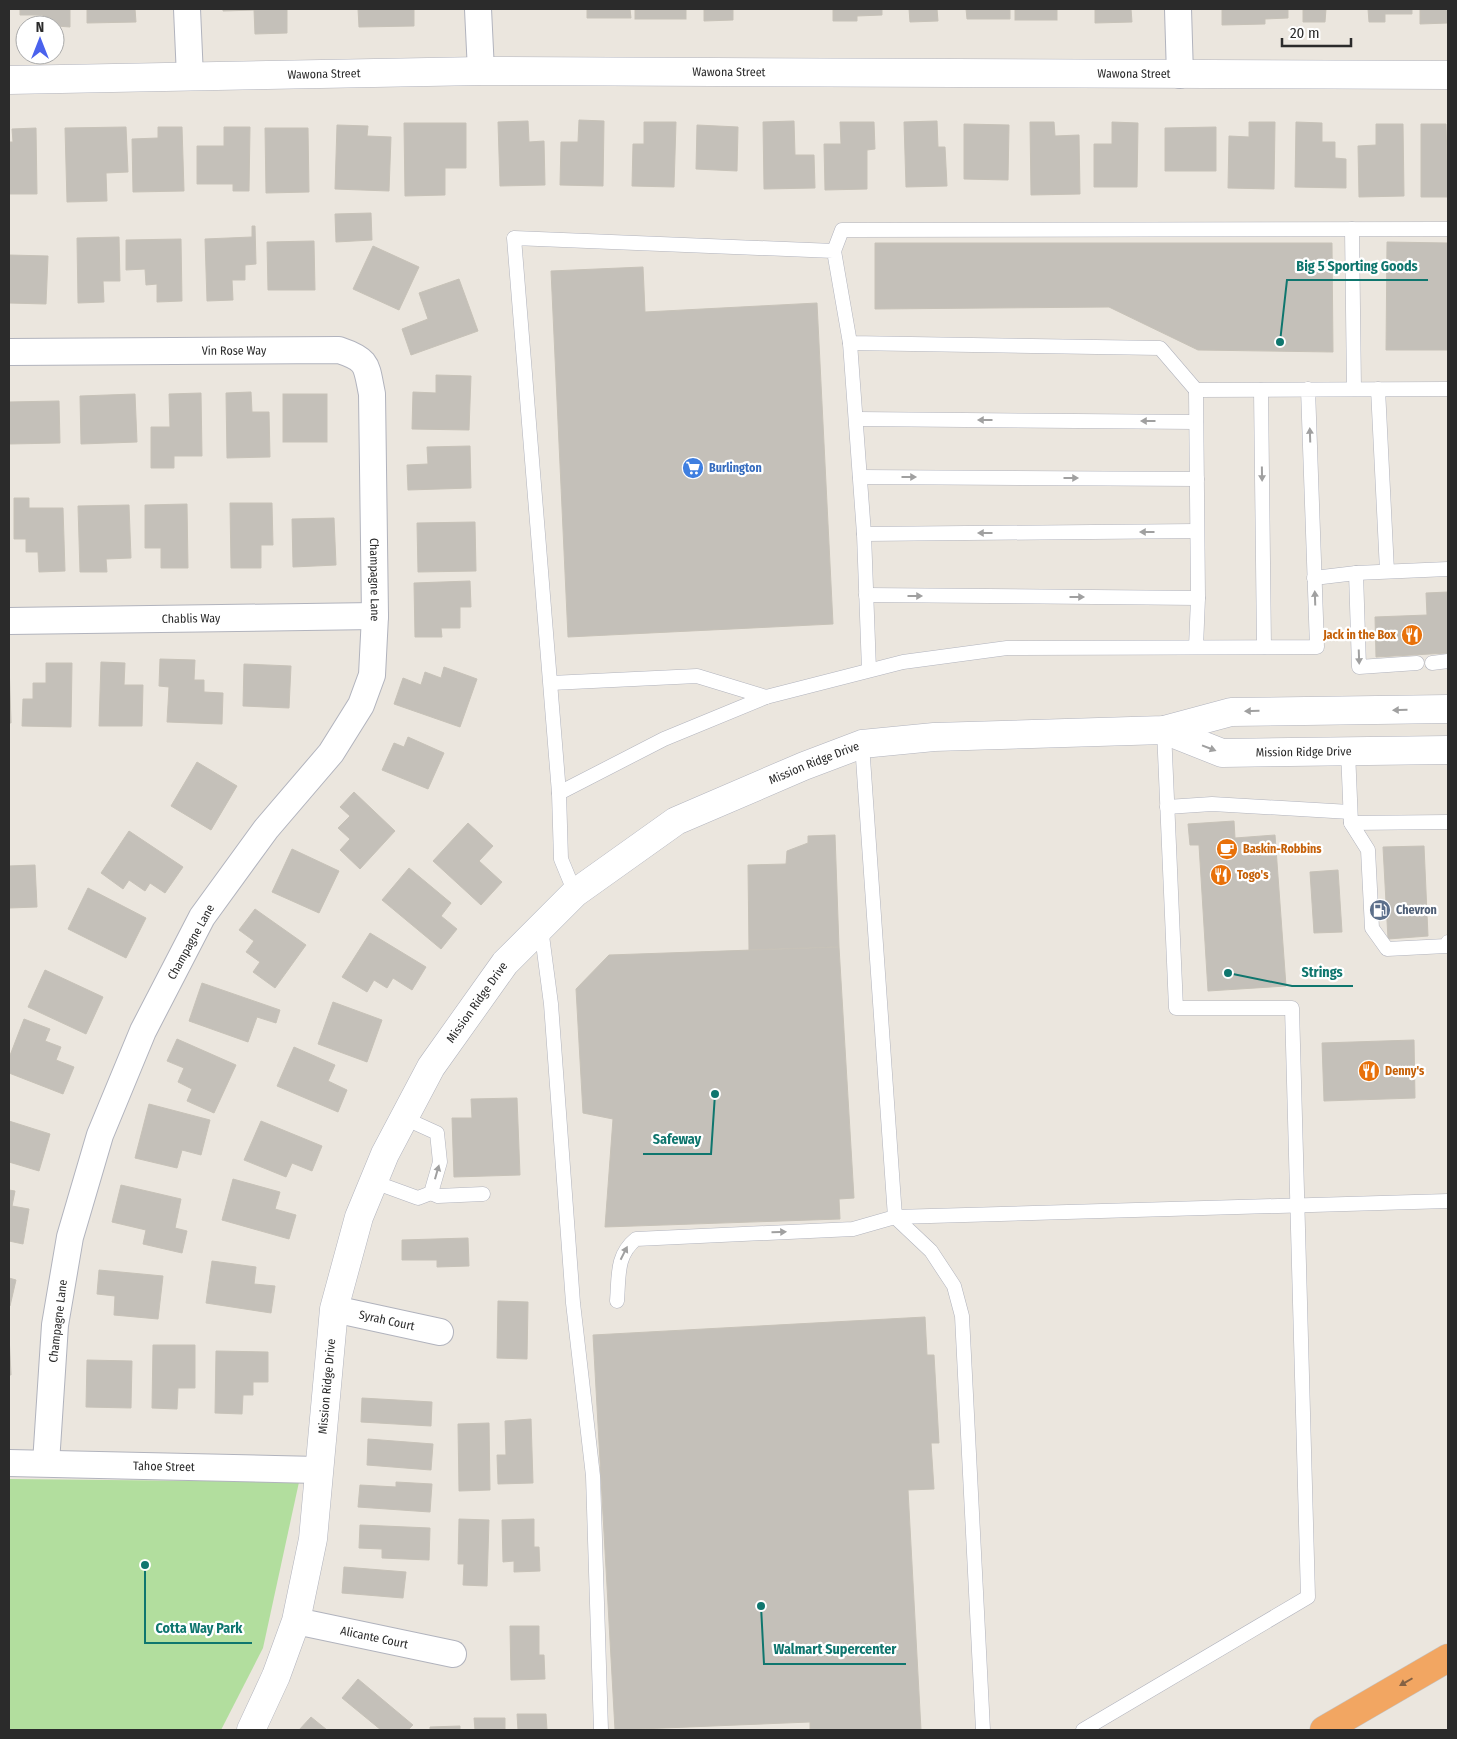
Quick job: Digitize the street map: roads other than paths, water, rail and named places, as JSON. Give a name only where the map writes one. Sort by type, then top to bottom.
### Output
[{"type":"highway","points":[[1324,1730],[1448,1658]]},
{"type":"street","points":[[186,9],[190,77]]},
{"type":"street","points":[[478,9],[481,72]]},
{"type":"street","points":[[1178,9],[1180,74]]},
{"type":"street","name":"Wawona Street","points":[[9,80],[481,72],[1448,75]]},
{"type":"street","name":"Vin Rose Way","points":[[9,352],[339,350],[358,356],[366,366],[372,394],[373,452]]},
{"type":"street","name":"Champagne Lane","points":[[46,1463],[55,1325],[70,1237],[100,1135],[143,1030],[202,918],[266,829],[331,753],[361,705],[372,674],[375,616],[373,452]]},
{"type":"street","name":"Chablis Way","points":[[9,621],[375,616]]},
{"type":"street","name":"Mission Ridge Drive","points":[[251,1730],[276,1676],[296,1621],[312,1539],[334,1310],[359,1217],[385,1154],[431,1067],[505,964],[575,893],[676,821],[862,744],[934,737],[1164,730],[1231,712],[1448,709]]},
{"type":"street","name":"Mission Ridge Drive","points":[[1164,730],[1222,753],[1448,750]]},
{"type":"street","name":"Syrah Court","points":[[334,1310],[440,1332]]},
{"type":"street","name":"Tahoe Street","points":[[9,1463],[318,1470]]},
{"type":"street","name":"Alicante Court","points":[[296,1621],[453,1654]]},
{"type":"lane","points":[[1352,229],[1354,390]]},
{"type":"lane","points":[[869,670],[864,534],[857,419],[850,343],[834,251],[842,230],[1448,229]]},
{"type":"lane","points":[[575,893],[561,859],[551,683],[514,238],[834,251]]},
{"type":"lane","points":[[850,343],[1160,348],[1196,390],[1198,598],[1196,647]]},
{"type":"lane","points":[[1378,389],[1386,571]]},
{"type":"lane","points":[[1196,390],[1448,389]]},
{"type":"lane","points":[[1261,390],[1264,647]]},
{"type":"lane","points":[[558,793],[664,739],[766,697],[903,662],[1007,648],[1317,647],[1308,390]]},
{"type":"lane","points":[[857,419],[1196,422]]},
{"type":"lane","points":[[860,477],[1197,479]]},
{"type":"lane","points":[[864,534],[1196,531]]},
{"type":"lane","points":[[1314,578],[1386,571],[1448,570]]},
{"type":"lane","points":[[1356,573],[1359,667],[1417,664]]},
{"type":"lane","points":[[866,595],[1198,598]]},
{"type":"lane","points":[[1432,663],[1448,662]]},
{"type":"lane","points":[[551,683],[697,676],[766,697]]},
{"type":"lane","points":[[1083,1730],[1308,1597],[1299,1205],[1292,1008],[1176,1008],[1164,730]]},
{"type":"lane","points":[[862,744],[894,1217],[931,1251],[954,1286],[962,1316],[983,1730]]},
{"type":"lane","points":[[1348,751],[1350,818],[1368,850],[1372,928],[1387,948],[1446,946],[1448,942]]},
{"type":"lane","points":[[1167,807],[1212,804],[1350,818],[1448,822]]},
{"type":"lane","points":[[541,928],[551,1004],[573,1302],[594,1476],[601,1730]]},
{"type":"lane","points":[[404,1118],[437,1133],[440,1162],[431,1193]]},
{"type":"lane","points":[[374,1182],[418,1198],[431,1193],[438,1196],[483,1194]]},
{"type":"lane","points":[[617,1301],[619,1262],[626,1247],[636,1239],[853,1229],[894,1217],[1448,1201]]},
{"type":"place","name":"Big 5 Sporting Goods","points":[[1280,342]]},
{"type":"place","name":"Burlington","points":[[693,468]]},
{"type":"place","name":"Jack in the Box","points":[[1412,635]]},
{"type":"place","name":"Baskin-Robbins","points":[[1227,849]]},
{"type":"place","name":"Togo's","points":[[1221,875]]},
{"type":"place","name":"Chevron","points":[[1380,910]]},
{"type":"place","name":"Strings","points":[[1228,973]]},
{"type":"place","name":"Denny's","points":[[1369,1071]]},
{"type":"place","name":"Safeway","points":[[715,1094]]},
{"type":"place","name":"Cotta Way Park","points":[[145,1565]]},
{"type":"place","name":"Walmart Supercenter","points":[[761,1606]]}]
